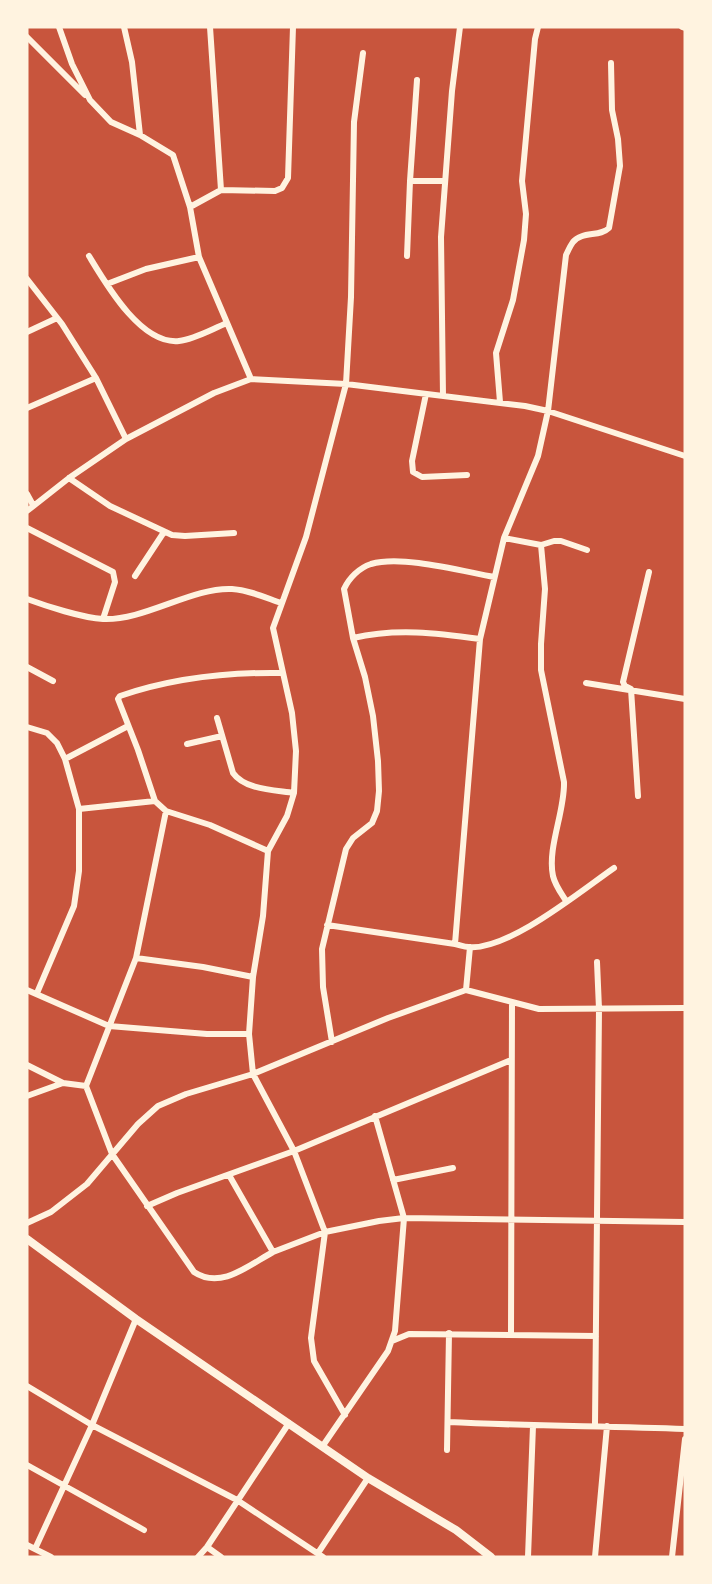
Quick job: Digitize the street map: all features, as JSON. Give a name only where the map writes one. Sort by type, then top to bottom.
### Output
[{"type":"street","points":[[59,27],[72,64],[90,100]]},
{"type":"street","points":[[124,27],[132,62],[140,135]]},
{"type":"street","points":[[210,27],[222,190]]},
{"type":"street","points":[[190,207],[222,190],[274,191],[282,188],[286,183],[293,27]]},
{"type":"street","points":[[443,396],[441,237],[452,91],[460,27]]},
{"type":"street","points":[[500,402],[496,353],[513,300],[524,240],[526,214],[522,181],[538,27]]},
{"type":"street","points":[[27,37],[111,122],[140,135],[173,155],[190,207],[199,256],[251,379]]},
{"type":"street","points":[[345,1415],[314,1361],[311,1338],[325,1232],[294,1151],[253,1074],[249,1034],[253,977],[263,916],[268,851],[287,816],[294,793],[295,742],[292,713],[273,628],[280,603],[306,537],[346,384],[351,297],[354,122],[363,53]]},
{"type":"street","points":[[455,944],[480,639],[504,538],[538,456],[548,411],[566,255],[573,242],[582,236],[606,231],[609,228],[620,166],[618,139],[612,110],[610,63]]},
{"type":"street","points":[[407,256],[417,80]]},
{"type":"street","points":[[410,181],[445,181]]},
{"type":"street","points":[[89,256],[137,323],[163,340],[180,341],[227,323]]},
{"type":"street","points":[[107,284],[146,269],[199,256]]},
{"type":"street","points":[[27,279],[57,318],[96,378],[126,439]]},
{"type":"street","points":[[27,332],[57,318]]},
{"type":"street","points":[[27,408],[96,378]]},
{"type":"street","points":[[27,511],[69,478],[126,439],[214,393],[251,379],[346,384],[500,402],[548,411],[685,456]]},
{"type":"street","points":[[426,394],[412,461],[413,472],[422,477],[467,475]]},
{"type":"street","points":[[69,478],[110,507],[164,532],[185,536],[234,533]]},
{"type":"street","points":[[27,494],[33,505]]},
{"type":"street","points":[[27,528],[112,572],[115,582],[102,619]]},
{"type":"street","points":[[135,576],[164,532]]},
{"type":"street","points":[[504,538],[541,545],[561,541],[587,550]]},
{"type":"street","points":[[541,545],[545,589],[540,644],[541,670],[565,796],[552,860],[553,875],[566,900]]},
{"type":"street","points":[[332,1042],[323,987],[322,949],[346,849],[353,838],[372,823],[377,811],[378,761],[373,716],[365,677],[353,638],[344,589],[353,576],[368,565],[390,560],[494,577]]},
{"type":"street","points":[[631,689],[623,682],[649,572]]},
{"type":"street","points":[[27,599],[48,607],[102,619],[133,615],[216,590],[250,591],[280,603]]},
{"type":"street","points":[[353,638],[378,632],[429,632],[480,639]]},
{"type":"street","points":[[27,667],[54,681]]},
{"type":"street","points":[[268,851],[210,825],[166,811],[155,801],[118,702],[120,696],[150,686],[187,678],[247,672],[282,673]]},
{"type":"street","points":[[586,683],[685,699]]},
{"type":"street","points":[[631,689],[638,796]]},
{"type":"street","points":[[217,718],[233,773],[237,778],[257,787],[294,793]]},
{"type":"street","points":[[65,759],[128,726]]},
{"type":"street","points":[[27,727],[47,734],[57,743],[65,759],[78,809],[78,871],[74,906],[37,993]]},
{"type":"street","points":[[187,744],[222,736]]},
{"type":"street","points":[[78,809],[155,801]]},
{"type":"street","points":[[166,811],[136,958],[86,1086],[112,1154],[194,1272],[210,1280],[220,1279],[234,1274],[273,1252],[325,1232],[404,1218],[685,1222]]},
{"type":"street","points":[[327,925],[470,947],[489,944],[528,928],[614,868]]},
{"type":"street","points":[[466,990],[470,947]]},
{"type":"street","points":[[136,958],[203,967],[253,977]]},
{"type":"street","points":[[595,1425],[599,1009],[597,962]]},
{"type":"street","points":[[27,990],[109,1026],[196,1034],[249,1034]]},
{"type":"street","points":[[27,1223],[51,1212],[87,1184],[138,1124],[158,1106],[186,1094],[253,1074],[466,990],[539,1009],[685,1008]]},
{"type":"street","points":[[511,1335],[512,1002]]},
{"type":"street","points":[[147,1206],[294,1151],[511,1060]]},
{"type":"street","points":[[27,1065],[63,1083],[86,1086]]},
{"type":"street","points":[[27,1096],[63,1083]]},
{"type":"street","points":[[322,1447],[388,1351],[395,1331],[404,1218],[375,1116]]},
{"type":"street","points":[[393,1180],[453,1168]]},
{"type":"street","points":[[229,1174],[273,1252]]},
{"type":"street","points":[[27,1239],[136,1318],[368,1479],[456,1530],[490,1557]]},
{"type":"street","points":[[27,1553],[35,1549],[92,1425],[136,1318]]},
{"type":"street","points":[[392,1341],[409,1334],[449,1333],[596,1336]]},
{"type":"street","points":[[447,1450],[449,1333]]},
{"type":"street","points":[[27,1386],[92,1425],[237,1500],[321,1555],[368,1479]]},
{"type":"street","points":[[448,1422],[685,1429]]},
{"type":"street","points":[[198,1557],[207,1547],[289,1423]]},
{"type":"street","points":[[528,1557],[533,1426]]},
{"type":"street","points":[[596,1554],[607,1426]]},
{"type":"street","points":[[672,1557],[685,1439]]},
{"type":"street","points":[[27,1465],[144,1530]]},
{"type":"street","points":[[675,1516],[685,1516]]},
{"type":"street","points":[[27,1545],[51,1557]]},
{"type":"street","points":[[207,1547],[221,1557]]}]
